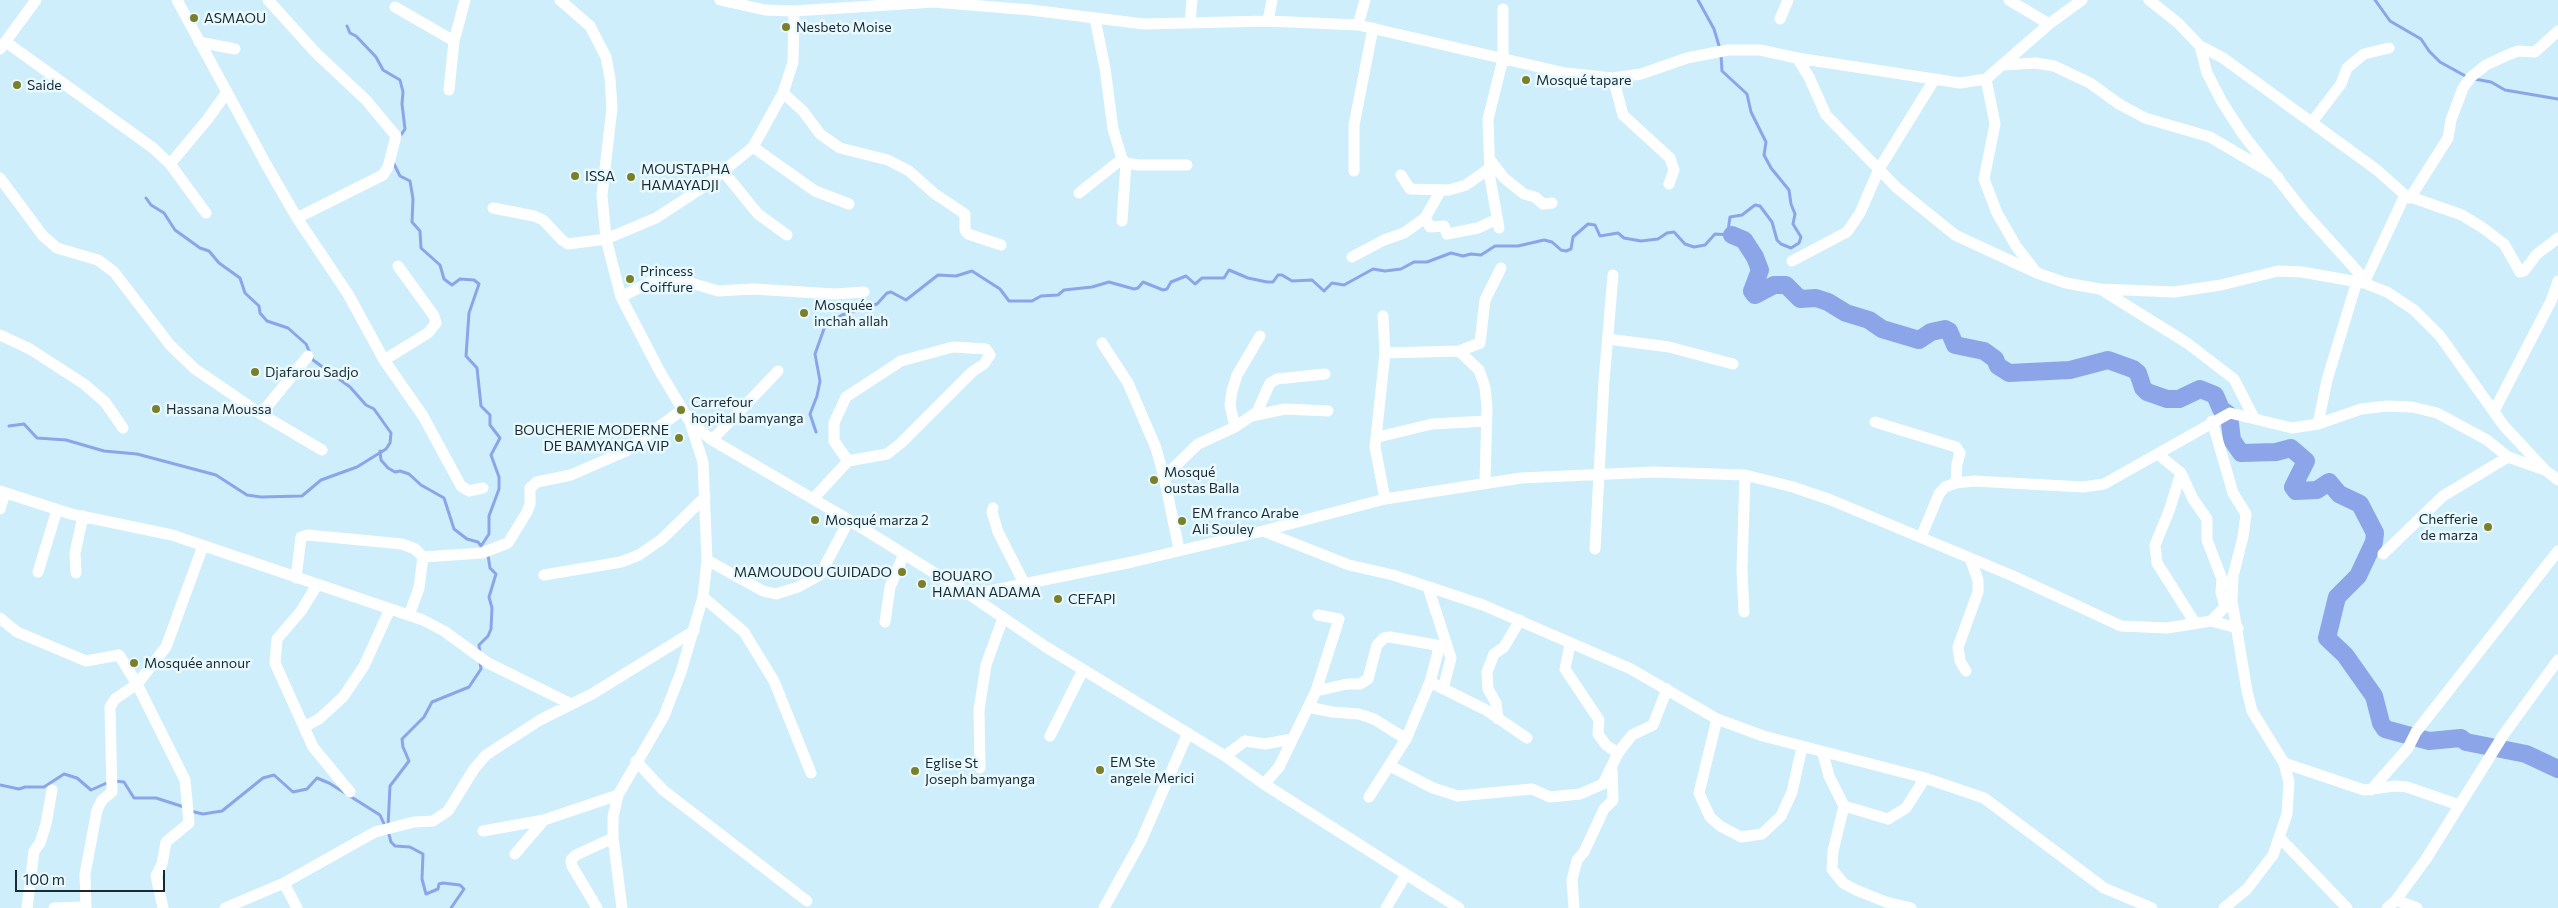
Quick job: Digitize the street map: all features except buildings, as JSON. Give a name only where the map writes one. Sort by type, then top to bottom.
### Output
[{"type":"street","points":[[36,0],[3,45],[124,126],[170,164],[206,213]]},
{"type":"street","points":[[177,0],[297,218],[348,294],[384,360],[423,416],[461,486],[469,491],[483,488]]},
{"type":"street","points":[[268,0],[316,53],[366,100],[396,136],[388,167],[383,175],[297,218]]},
{"type":"street","points":[[449,90],[454,41],[465,0]]},
{"type":"street","points":[[560,0],[590,26],[606,57],[610,78],[612,108],[602,195],[606,239],[621,297],[690,422],[703,462],[707,560],[703,597],[694,631],[664,716],[636,761],[618,795],[613,817],[613,838],[622,908]]},
{"type":"street","points":[[720,0],[765,10],[794,12],[934,2],[1031,5],[1095,19],[1144,24],[1268,21],[1358,25],[1565,73],[1613,78],[1641,74],[1687,58],[1728,50],[1760,50],[1797,58],[1960,83],[1986,79],[2049,24],[2082,0]]},
{"type":"street","points":[[1190,23],[1192,0]]},
{"type":"street","points":[[1268,21],[1272,0]]},
{"type":"street","points":[[1358,25],[1365,0]]},
{"type":"street","points":[[1780,19],[1788,0]]},
{"type":"street","points":[[2009,0],[2049,24]]},
{"type":"street","points":[[2149,0],[2178,23],[2200,46],[2224,58],[2312,122],[2377,170],[2407,197],[2462,215],[2483,228],[2504,244],[2520,272],[2524,271],[2537,254],[2558,238]]},
{"type":"street","points":[[396,7],[454,41]]},
{"type":"street","points":[[1425,218],[1430,227],[1444,226],[1446,234],[1498,224],[1490,164],[1488,119],[1503,59],[1503,9]]},
{"type":"street","points":[[493,208],[534,216],[543,220],[568,244],[606,239],[656,218],[753,148],[783,93],[794,62],[794,12]]},
{"type":"street","points":[[1095,19],[1105,68],[1113,129],[1124,161],[1122,221]]},
{"type":"street","points":[[1354,171],[1354,125],[1373,28]]},
{"type":"street","points":[[2318,424],[2326,380],[2363,282],[2407,197],[2448,138],[2454,112],[2463,88],[2471,77],[2486,65],[2518,51],[2534,52],[2558,31]]},
{"type":"street","points":[[199,42],[235,48]]},
{"type":"street","points":[[2200,46],[2207,73],[2222,102],[2242,132],[2304,212],[2363,282]]},
{"type":"street","points":[[2312,122],[2342,84],[2348,68],[2364,54],[2389,48]]},
{"type":"street","points":[[1797,58],[1809,77],[1826,115],[1879,170],[1926,213],[1955,235],[2037,273],[2066,282],[2100,289],[2174,292],[2221,285],[2278,271],[2302,272],[2363,282],[2388,292],[2429,323],[2504,426],[2545,470],[2558,480]]},
{"type":"street","points":[[2002,65],[2036,63],[2054,66],[2090,83],[2119,104],[2145,118],[2210,137],[2278,177]]},
{"type":"street","points":[[1613,78],[1623,115],[1670,158],[1674,170],[1669,184]]},
{"type":"street","points":[[1986,79],[1995,124],[1984,179],[1997,213],[2011,238],[2037,273]]},
{"type":"street","points":[[1792,261],[1847,232],[1860,213],[1879,170],[1934,80]]},
{"type":"street","points":[[170,164],[207,120],[227,92]]},
{"type":"street","points":[[783,93],[803,111],[820,134],[840,148],[888,160],[909,171],[935,194],[965,214],[965,230],[968,234],[1001,245]]},
{"type":"street","points":[[753,148],[815,192],[849,204]]},
{"type":"street","points":[[1079,193],[1124,161],[1187,165]]},
{"type":"street","points":[[1402,175],[1410,189],[1441,190],[1466,185],[1490,164]]},
{"type":"street","points":[[1490,164],[1524,194],[1543,204],[1552,203]]},
{"type":"street","points":[[723,171],[758,214],[788,235]]},
{"type":"street","points":[[0,178],[43,236],[57,248],[98,260],[114,272],[176,351],[195,369],[261,414],[322,450]]},
{"type":"street","points":[[1352,257],[1384,240],[1404,233],[1425,218],[1441,190]]},
{"type":"street","points":[[384,360],[428,333],[436,323],[434,316],[398,266]]},
{"type":"street","points":[[1385,353],[1459,351],[1480,343],[1485,300],[1501,268]]},
{"type":"street","points":[[621,297],[664,275],[718,291],[753,289],[835,294],[864,292]]},
{"type":"street","points":[[1595,549],[1613,275]]},
{"type":"street","points":[[2494,411],[2551,301],[2558,281]]},
{"type":"street","points":[[2100,289],[2187,342],[2234,379],[2254,418]]},
{"type":"street","points":[[1383,316],[1385,353],[1376,458],[1385,499]]},
{"type":"street","points":[[0,335],[30,349],[84,384],[105,402],[123,428]]},
{"type":"street","points":[[1235,427],[1230,405],[1232,391],[1237,375],[1260,336]]},
{"type":"street","points":[[1608,339],[1669,347],[1733,364]]},
{"type":"street","points":[[1102,343],[1128,383],[1156,448],[1179,549]]},
{"type":"street","points":[[813,499],[848,461],[887,454],[901,443],[972,372],[984,364],[990,355],[986,349],[953,347],[901,361],[846,397],[834,423],[834,441],[848,461]]},
{"type":"street","points":[[1459,351],[1479,370],[1485,387],[1485,483]]},
{"type":"street","points":[[261,414],[308,356]]},
{"type":"street","points":[[712,440],[778,371]]},
{"type":"street","points":[[1164,477],[1198,444],[1235,427],[1248,416],[1257,412],[1270,383],[1277,380],[1325,374]]},
{"type":"street","points":[[1921,537],[1945,487],[1956,483],[1974,481],[2083,487],[2104,484],[2159,455],[2212,421],[2228,414],[2254,418],[2292,428],[2318,424],[2361,409],[2387,406],[2412,407],[2437,412],[2487,440],[2508,457],[2545,470]]},
{"type":"street","points":[[1248,416],[1261,416],[1285,409],[1328,411]]},
{"type":"street","points":[[296,578],[301,538],[308,535],[402,544],[415,550],[423,557],[486,553],[508,543],[527,512],[530,504],[530,488],[537,482],[571,475],[626,451],[682,410]]},
{"type":"street","points":[[1378,437],[1432,424],[1486,421]]},
{"type":"street","points":[[2212,421],[2233,493],[2246,514],[2243,537],[2232,576],[2232,601],[2247,691],[2252,711],[2284,763],[2289,782],[2289,797],[2280,838],[2260,875],[2247,889],[2224,908]]},
{"type":"street","points":[[690,422],[712,440],[849,520],[970,595],[1083,670],[1226,756],[1264,784],[1405,876],[1459,908]]},
{"type":"street","points":[[1874,422],[1956,447],[1960,453],[1956,464],[1956,483]]},
{"type":"street","points":[[2159,455],[2181,473],[2193,499],[2207,519],[2207,540],[2222,579],[2221,592],[2225,607],[2211,621]]},
{"type":"street","points":[[2383,554],[2443,496],[2508,457]]},
{"type":"street","points":[[970,595],[1132,562],[1179,549],[1263,531],[1385,499],[1550,475],[1712,472],[1744,475],[1793,487],[1831,500],[1970,558],[2121,626],[2167,628],[2211,621],[2238,628]]},
{"type":"street","points":[[2181,473],[2170,511],[2155,545],[2158,563],[2195,623]]},
{"type":"street","points":[[1744,475],[1742,570],[1744,612]]},
{"type":"street","points":[[0,509],[2,492],[57,510],[172,535],[409,615],[444,631],[488,664],[571,704]]},
{"type":"street","points":[[544,575],[621,562],[639,555],[662,539],[705,497]]},
{"type":"street","points":[[993,508],[992,512],[998,532],[1026,585]]},
{"type":"street","points":[[38,572],[57,510]]},
{"type":"street","points":[[76,573],[75,553],[83,516]]},
{"type":"street","points":[[707,560],[763,591],[776,594],[798,587],[820,575],[849,520]]},
{"type":"street","points":[[1263,531],[1349,565],[1428,587],[1483,605],[1520,620],[1570,644],[1631,669],[1718,719],[1763,736],[1824,754],[1925,778],[1984,798],[2104,888],[2152,908]]},
{"type":"street","points":[[54,908],[86,907],[85,874],[97,810],[102,800],[112,792],[110,707],[115,699],[137,684],[166,647],[203,546]]},
{"type":"street","points":[[2371,790],[2408,748],[2416,732],[2558,551]]},
{"type":"street","points":[[885,622],[890,587],[904,554]]},
{"type":"street","points":[[409,615],[419,588],[423,557]]},
{"type":"street","points":[[1966,671],[1960,661],[1958,648],[1978,592],[1978,580],[1970,558]]},
{"type":"street","points":[[317,585],[301,611],[277,639],[275,663],[313,747],[350,792]]},
{"type":"street","points":[[1428,587],[1451,658],[1443,689]]},
{"type":"street","points":[[703,597],[744,632],[774,681],[811,773]]},
{"type":"street","points":[[304,727],[319,720],[343,697],[364,666],[390,610]]},
{"type":"street","points":[[1264,784],[1279,767],[1316,690],[1339,619],[1318,615]]},
{"type":"street","points":[[0,618],[17,632],[86,661],[119,655],[137,684],[185,780],[188,823],[166,842],[162,864],[156,876],[163,908]]},
{"type":"street","points":[[980,768],[979,710],[986,664],[1003,618]]},
{"type":"street","points":[[1498,719],[1496,703],[1488,689],[1487,672],[1494,654],[1504,647],[1520,620]]},
{"type":"street","points":[[225,908],[284,883],[375,832],[433,820],[448,811],[474,768],[486,755],[540,720],[571,704],[694,631]]},
{"type":"street","points":[[1316,690],[1348,684],[1360,684],[1368,679],[1377,645],[1384,638],[1390,637],[1432,644],[1438,647],[1430,682],[1406,739],[1369,797]]},
{"type":"street","points":[[1570,644],[1564,669],[1599,720],[1598,734],[1606,745],[1618,753]]},
{"type":"street","points":[[2387,908],[2396,900],[2442,835],[2459,805],[2499,744],[2558,660]]},
{"type":"street","points":[[1050,736],[1083,670]]},
{"type":"street","points":[[1430,682],[1486,710],[1527,738]]},
{"type":"street","points":[[1390,766],[1433,788],[1458,796],[1532,789],[1550,797],[1580,794],[1603,784],[1618,753],[1632,735],[1653,725],[1667,689]]},
{"type":"street","points":[[1308,707],[1332,712],[1359,714],[1374,719],[1406,739]]},
{"type":"street","points":[[1718,719],[1699,793],[1710,817],[1720,826],[1741,837],[1762,834],[1781,816],[1792,792],[1802,747]]},
{"type":"street","points":[[1104,908],[1141,841],[1188,733]]},
{"type":"street","points":[[1226,756],[1246,741],[1264,744],[1292,739]]},
{"type":"street","points":[[1824,754],[1829,776],[1844,806],[1832,869],[1843,882],[1856,890],[1886,902],[1911,908]]},
{"type":"street","points":[[636,761],[663,790],[807,901]]},
{"type":"street","points":[[2284,763],[2316,775],[2371,790],[2395,786],[2407,787],[2459,805]]},
{"type":"street","points":[[1574,908],[1572,880],[1577,860],[1584,852],[1604,809],[1613,800],[1612,768]]},
{"type":"street","points":[[1844,806],[1888,820],[1906,808],[1925,778]]},
{"type":"street","points":[[27,908],[34,851],[40,843],[46,824],[52,790]]},
{"type":"street","points":[[483,831],[544,820],[618,795]]},
{"type":"street","points":[[515,854],[544,820]]},
{"type":"street","points":[[597,908],[576,873],[571,860],[576,855],[613,838]]},
{"type":"street","points":[[2280,838],[2347,908]]},
{"type":"street","points":[[1386,908],[1405,876]]},
{"type":"street","points":[[284,883],[297,908]]},
{"type":"street","points":[[2396,900],[2418,908]]},
{"type":"waterway","points":[[1698,0],[1714,29],[1720,49]]},
{"type":"waterway","points":[[2375,0],[2390,21],[2421,39],[2440,62],[2469,78],[2491,82],[2505,90],[2558,99]]},
{"type":"waterway","points":[[347,26],[350,33],[356,36],[376,57],[383,70],[400,80],[403,92],[402,104],[405,129],[399,138]]},
{"type":"waterway","points":[[1721,55],[1722,71],[1747,94],[1751,112],[1766,142],[1764,155],[1771,168],[1789,190],[1795,214],[1793,224],[1801,237],[1799,243],[1791,248],[1781,244],[1777,240],[1772,222],[1760,206],[1755,205],[1742,215],[1730,217],[1728,231],[1732,235]]},
{"type":"waterway","points":[[393,162],[400,176],[410,181],[413,199],[412,222],[420,231],[421,248],[440,265],[444,279],[452,285],[460,279],[474,280],[479,284],[469,313],[466,356],[477,368],[481,406],[490,415],[490,425],[500,438],[491,455],[499,477],[499,489],[489,516],[489,534],[481,546]]},
{"type":"waterway","points":[[9,426],[24,424],[37,438],[66,440],[104,451],[137,454],[216,475],[247,495],[261,497],[302,496],[321,480],[357,467],[386,449],[390,443],[391,433],[374,409],[366,405],[350,387],[313,360],[306,344],[288,328],[267,321],[260,313],[259,306],[245,293],[240,278],[219,263],[209,251],[200,248],[175,230],[164,213],[151,205],[146,198]]},
{"type":"waterway","points":[[816,432],[810,414],[820,381],[815,354],[825,326],[842,315],[877,304],[887,293],[891,292],[906,300],[938,275],[956,276],[972,271],[1000,289],[1009,301],[1032,301],[1041,296],[1058,295],[1064,290],[1092,287],[1109,282],[1134,289],[1138,288],[1143,282],[1163,290],[1167,289],[1171,282],[1186,276],[1195,284],[1202,278],[1224,278],[1229,270],[1248,278],[1267,282],[1273,282],[1278,275],[1282,275],[1292,281],[1312,280],[1324,291],[1332,283],[1344,285],[1373,269],[1385,271],[1401,269],[1414,262],[1427,262],[1451,253],[1463,256],[1471,254],[1481,255],[1495,246],[1518,246],[1544,240],[1552,242],[1561,250],[1566,251],[1571,249],[1573,237],[1588,224],[1595,225],[1600,236],[1618,233],[1624,238],[1641,241],[1658,239],[1667,233],[1674,232],[1685,244],[1694,247],[1705,245],[1715,234],[1732,235]]},
{"type":"waterway","points":[[1732,235],[1744,240],[1755,257],[1760,270],[1752,291],[1755,295],[1774,285],[1786,285],[1800,299],[1816,298],[1828,302],[1846,313],[1869,320],[1882,329],[1919,340],[1931,332],[1945,329],[1949,331],[1955,345],[1984,351],[1995,359],[1998,366],[2009,373],[2070,370],[2108,360],[2133,369],[2138,373],[2143,388],[2147,392],[2167,399],[2179,399],[2200,389],[2215,395],[2221,409],[2229,415],[2232,440],[2241,453],[2276,452],[2291,448],[2306,461],[2293,487],[2296,491],[2317,490],[2329,482],[2339,494],[2360,504],[2375,533],[2374,542],[2358,576],[2337,597],[2327,638],[2345,655],[2374,696],[2381,723],[2385,729],[2429,741],[2461,738],[2466,742],[2526,754],[2558,769]]},
{"type":"waterway","points":[[380,451],[381,460],[388,468],[395,472],[400,471],[409,474],[421,485],[444,498],[454,529],[467,539],[478,542],[481,546]]},
{"type":"waterway","points":[[480,654],[479,645],[488,636],[491,629],[492,608],[489,597],[496,574],[490,568],[488,555]]},
{"type":"waterway","points":[[388,827],[390,786],[409,761],[402,739],[424,717],[432,702],[469,687],[481,669],[480,662]]},
{"type":"waterway","points":[[0,785],[19,789],[25,787],[44,787],[64,774],[77,778],[91,790],[109,782]]},
{"type":"waterway","points":[[190,811],[203,814],[222,811],[263,778],[274,775],[293,792],[307,789],[317,778],[329,783],[380,815],[385,826]]},
{"type":"waterway","points":[[115,781],[124,782],[134,798],[156,798],[184,807]]},
{"type":"waterway","points":[[388,831],[391,842],[395,846],[410,847],[423,854],[422,879],[426,894],[438,889],[439,884],[443,883],[460,885],[464,889],[451,908]]},
{"type":"place","name":"ASMAOU","points":[[194,18]]},
{"type":"place","name":"Nesbeto Moise","points":[[786,27]]},
{"type":"place","name":"Mosqué tapare","points":[[1526,80]]},
{"type":"place","name":"Saide","points":[[17,85]]},
{"type":"place","name":"ISSA","points":[[575,176]]},
{"type":"place","name":"MOUSTAPHA HAMAYADJI","points":[[631,177]]},
{"type":"place","name":"Princess Coiffure","points":[[630,279]]},
{"type":"place","name":"Mosquée inchah allah","points":[[804,313]]},
{"type":"place","name":"Djafarou Sadjo","points":[[255,372]]},
{"type":"place","name":"Hassana Moussa","points":[[156,409]]},
{"type":"place","name":"Carrefour hopital bamyanga","points":[[681,410]]},
{"type":"place","name":"BOUCHERIE MODERNE DE BAMYANGA VIP","points":[[679,438]]},
{"type":"place","name":"Mosqué oustas Balla","points":[[1154,480]]},
{"type":"place","name":"Mosqué marza 2","points":[[815,520]]},
{"type":"place","name":"EM franco Arabe Ali Souley","points":[[1182,521]]},
{"type":"place","name":"Chefferie de marza","points":[[2488,527]]},
{"type":"place","name":"MAMOUDOU GUIDADO","points":[[902,572]]},
{"type":"place","name":"BOUARO HAMAN ADAMA","points":[[922,584]]},
{"type":"place","name":"CEFAPI","points":[[1058,599]]},
{"type":"place","name":"Mosquée annour","points":[[134,663]]},
{"type":"place","name":"EM Ste angele Merici","points":[[1100,770]]},
{"type":"place","name":"Eglise St Joseph bamyanga","points":[[915,771]]}]
